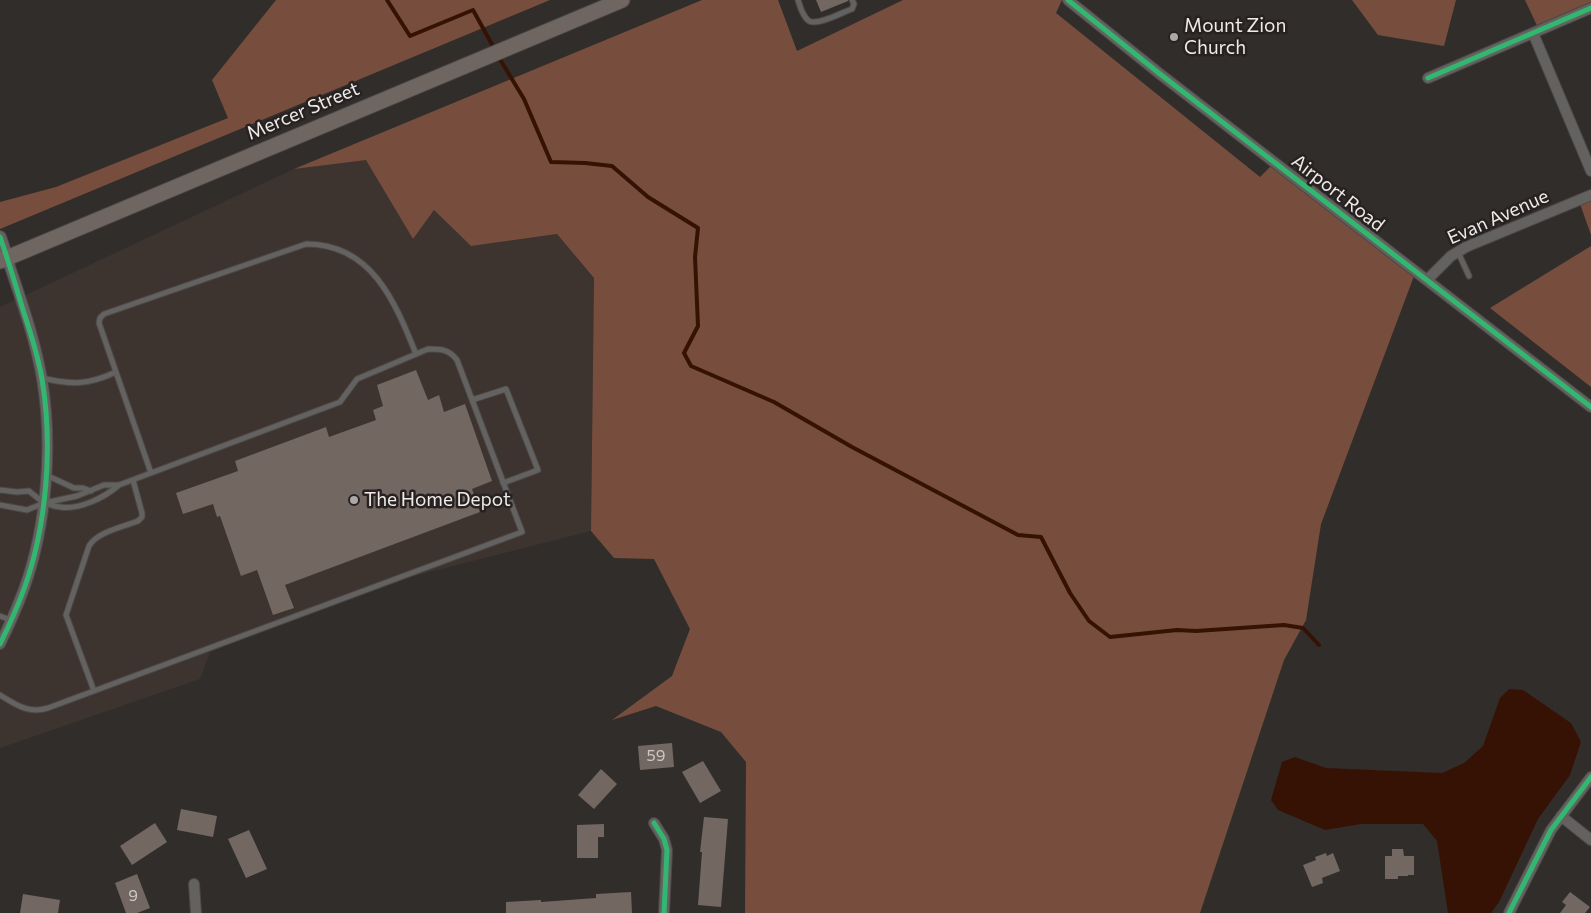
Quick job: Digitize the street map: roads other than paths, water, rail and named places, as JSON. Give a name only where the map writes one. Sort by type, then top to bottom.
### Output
[{"type":"main road","name":"Mercer Street","points":[[4,260],[622,0]]},
{"type":"street","name":"Airport Road","points":[[1068,0],[1160,74],[1591,407]]},
{"type":"street","points":[[1428,78],[1591,8]]},
{"type":"street","points":[[1533,33],[1591,171]]},
{"type":"street","name":"Evan Avenue","points":[[1427,280],[1446,260],[1458,252],[1591,195]]},
{"type":"street","points":[[0,237],[4,260],[34,345],[42,378],[46,417],[44,503],[34,555],[25,588],[0,644]]},
{"type":"street","points":[[1510,913],[1546,838],[1591,777]]},
{"type":"street","points":[[1561,816],[1591,840]]},
{"type":"street","points":[[654,824],[664,839],[667,850],[664,913]]},
{"type":"street","points":[[194,884],[196,913]]},
{"type":"lane","points":[[798,0],[803,14],[809,21],[816,23],[852,9],[854,4],[852,0]]},
{"type":"lane","points":[[151,473],[99,324],[100,318],[104,314],[306,244],[322,245],[344,251],[367,266],[391,296],[416,354]]},
{"type":"lane","points":[[1458,252],[1469,276]]},
{"type":"lane","points":[[0,490],[29,491],[44,503],[59,507],[77,506],[109,493],[119,485],[340,402],[357,379],[428,349],[439,349],[449,351],[457,360],[522,532],[38,711],[28,710],[0,696]]},
{"type":"lane","points":[[42,378],[74,384],[96,381],[116,372]]},
{"type":"lane","points":[[472,400],[506,389],[538,470],[503,483]]},
{"type":"lane","points":[[46,475],[74,488],[83,488],[91,491]]},
{"type":"lane","points":[[94,691],[66,615],[88,546],[97,537],[138,521],[142,517],[133,480]]},
{"type":"lane","points":[[0,505],[27,510],[44,503],[91,491],[104,485],[119,485]]},
{"type":"lane","points":[[0,616],[11,620]]},
{"type":"waterway","points":[[387,0],[410,36],[473,10],[495,50]]},
{"type":"waterway","points":[[498,56],[524,99],[551,162],[612,166],[648,197],[698,228],[695,257],[698,326],[684,353],[691,366],[774,402],[852,447],[1018,535],[1041,537],[1070,593],[1089,621],[1110,637],[1177,630],[1196,631],[1284,625],[1303,628],[1319,645]]},
{"type":"place","name":"Mount Zion Church","points":[[1174,37]]},
{"type":"place","name":"The Home Depot","points":[[354,500]]}]
